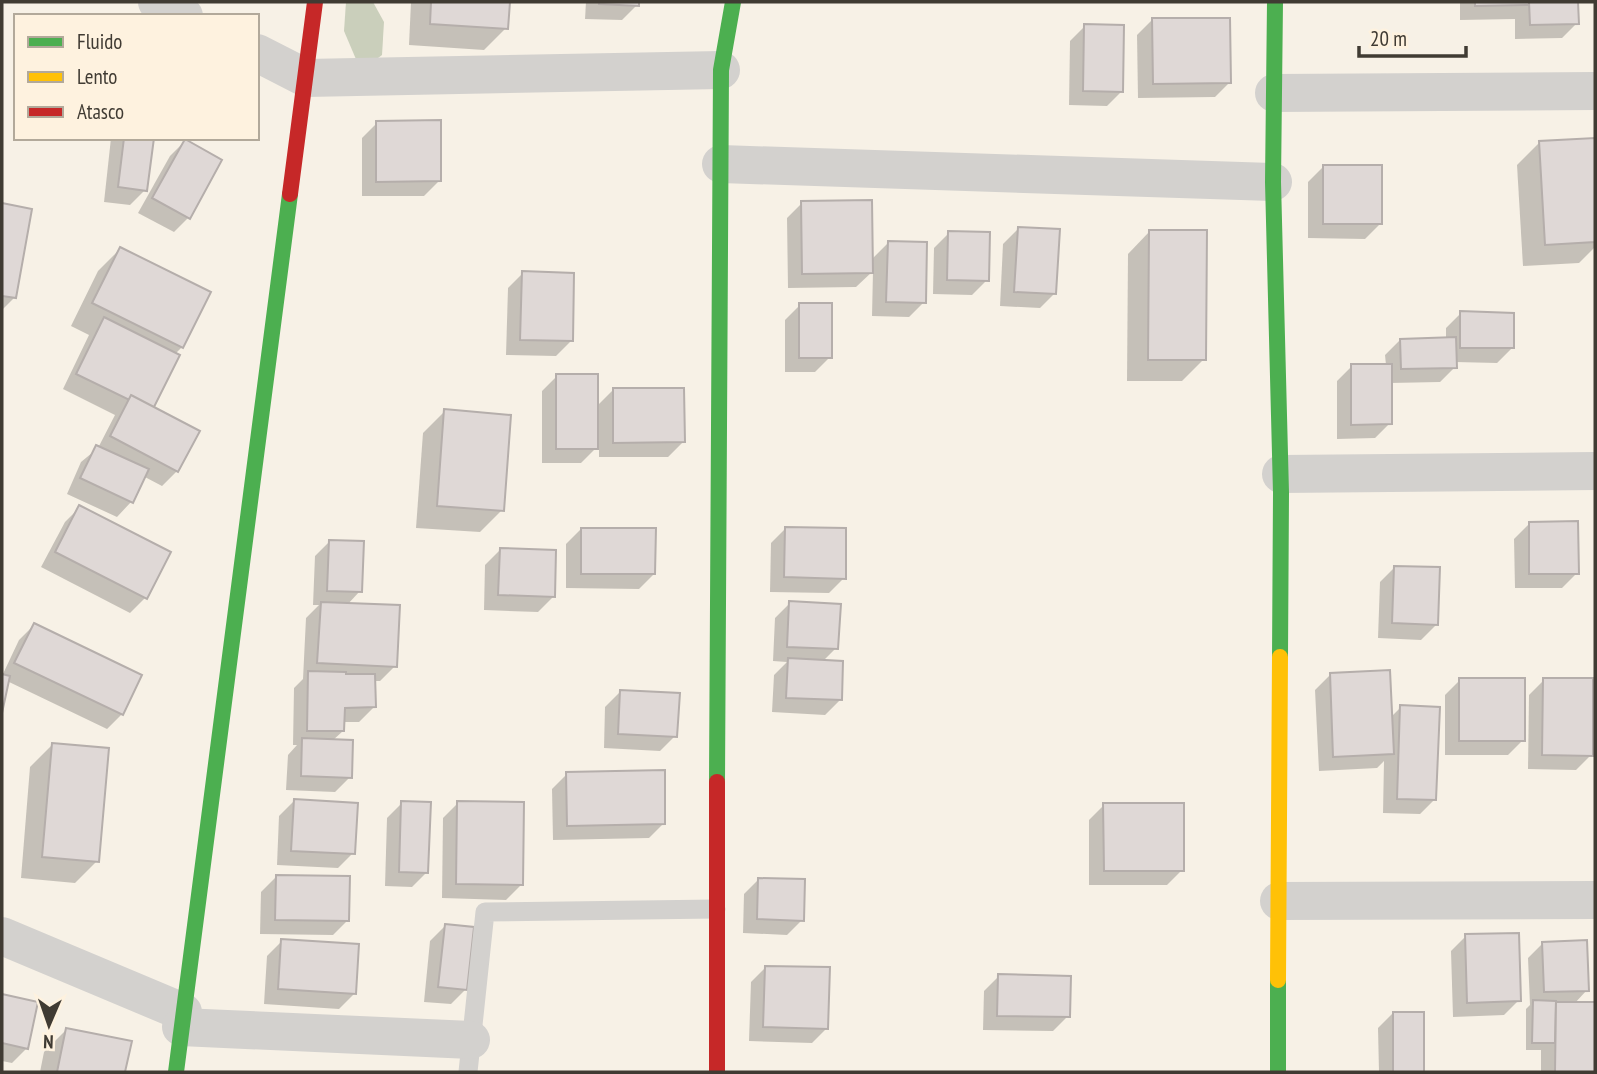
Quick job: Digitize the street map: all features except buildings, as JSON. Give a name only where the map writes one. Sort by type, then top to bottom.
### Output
[{"type":"street","points":[[157,2],[180,14]]},
{"type":"street","points":[[176,1072],[315,2]]},
{"type":"street","points":[[717,1072],[721,70],[733,2]]},
{"type":"street","points":[[1275,2],[1273,182],[1281,474],[1278,1072]]},
{"type":"street","points":[[259,54],[306,78],[721,70]]},
{"type":"street","points":[[1274,93],[1595,91]]},
{"type":"street","points":[[721,163],[1273,182]]},
{"type":"street","points":[[1281,474],[1595,471]]},
{"type":"street","points":[[1279,901],[1595,900]]},
{"type":"street","points":[[2,936],[182,1019],[470,1056]]},
{"type":"lane","points":[[470,1056],[485,912],[716,909]]},
{"type":"green space","points":[[346,2],[373,2],[384,22],[382,55],[361,71],[344,31]]},
{"type":"traffic: fast","points":[[717,782],[721,70],[733,2]]},
{"type":"traffic: fast","points":[[1275,2],[1273,182],[1281,493],[1280,657]]},
{"type":"traffic: fast","points":[[176,1072],[290,194]]},
{"type":"traffic: fast","points":[[1278,980],[1278,1072]]},
{"type":"traffic: slow","points":[[1278,980],[1280,657]]},
{"type":"traffic: jam","points":[[290,194],[315,2]]},
{"type":"traffic: jam","points":[[717,782],[717,1072]]}]
